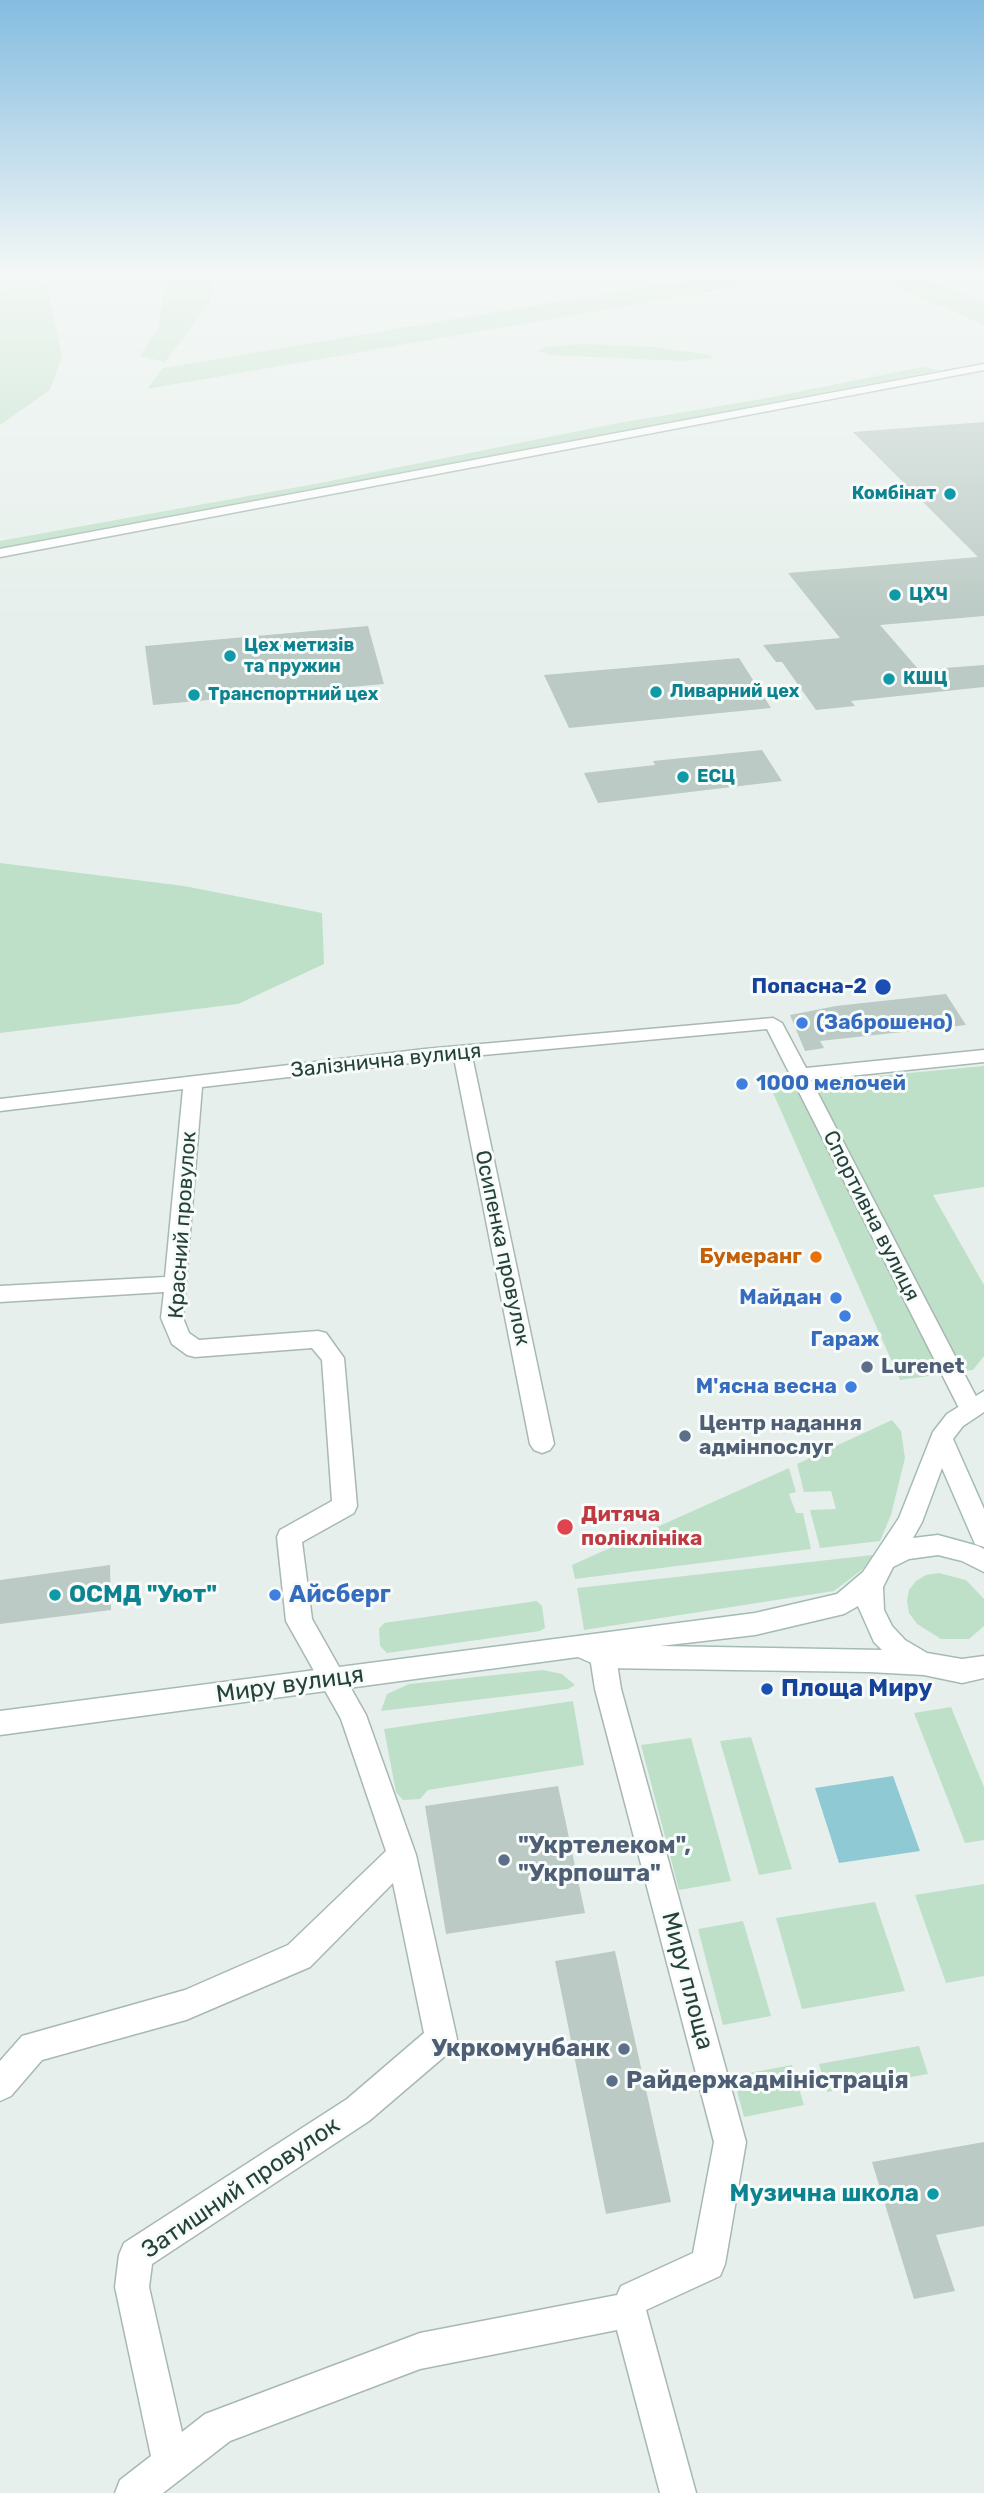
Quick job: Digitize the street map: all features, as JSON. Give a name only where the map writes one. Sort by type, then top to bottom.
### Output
[{"type":"street","points":[[0,553],[871,388]]},
{"type":"street","name":"Залізнична вулиця","points":[[0,1105],[462,1052],[773,1023]]},
{"type":"street","name":"Спортивна вулиця","points":[[773,1023],[977,1404]]},
{"type":"street","name":"Осипенка провулок","points":[[462,1052],[542,1444]]},
{"type":"street","points":[[799,1075],[984,1056]]},
{"type":"street","name":"Красний провулок","points":[[193,1083],[172,1318],[180,1338],[195,1349],[318,1339],[333,1357],[345,1506],[289,1537],[299,1621],[311,1646],[334,1679]]},
{"type":"street","points":[[0,1294],[175,1284]]},
{"type":"street","points":[[924,1664],[896,1648],[876,1623],[869,1599],[880,1569],[911,1522],[941,1438],[977,1404]]},
{"type":"street","points":[[941,1438],[984,1537]]},
{"type":"street","points":[[591,1651],[755,1624],[844,1603],[905,1549],[938,1545],[969,1553],[984,1562]]},
{"type":"street","points":[[591,1651],[924,1664],[961,1671],[984,1667]]},
{"type":"street","name":"Миру вулиця","points":[[0,1723],[334,1679],[591,1651]]},
{"type":"street","name":"Миру площа","points":[[591,1651],[608,1689],[730,2142],[708,2264],[633,2298],[629,2310]]},
{"type":"street","points":[[0,2085],[33,2047],[186,2006],[299,1956],[402,1855],[353,1715],[334,1679]]},
{"type":"street","name":"Затишний провулок","points":[[171,2462],[132,2287],[136,2255],[358,2110],[441,2039],[402,1855]]},
{"type":"street","points":[[133,2493],[218,2427],[420,2351],[629,2310],[678,2493]]},
{"type":"green space","points":[[0,388],[51,388],[50,390],[0,425]]},
{"type":"green space","points":[[815,388],[845,388],[0,551],[0,541],[320,483],[619,423]]},
{"type":"green space","points":[[0,863],[184,886],[322,913],[324,964],[238,1004],[0,1033]]},
{"type":"green space","points":[[984,1066],[984,1187],[933,1195],[984,1285],[984,1356],[973,1370],[900,1380],[770,1086]]},
{"type":"green space","points":[[892,1420],[901,1431],[905,1458],[891,1515],[880,1541],[820,1548],[810,1510],[836,1509],[831,1491],[804,1492],[797,1464]]},
{"type":"green space","points":[[789,1468],[796,1492],[789,1494],[796,1513],[803,1513],[811,1549],[575,1579],[572,1565]]},
{"type":"green space","points":[[873,1555],[863,1569],[834,1591],[584,1630],[577,1588]]},
{"type":"green space","points":[[939,1573],[966,1580],[984,1599],[984,1626],[969,1639],[941,1639],[917,1624],[909,1613],[909,1590],[916,1581],[926,1575]]},
{"type":"green space","points":[[537,1601],[542,1606],[545,1628],[540,1631],[387,1653],[380,1646],[379,1629],[384,1623]]},
{"type":"green space","points":[[543,1670],[562,1674],[575,1685],[568,1689],[381,1711],[387,1694],[409,1684]]},
{"type":"green space","points":[[573,1701],[584,1765],[428,1790],[420,1799],[403,1800],[396,1792],[384,1729]]},
{"type":"green space","points":[[951,1707],[984,1787],[984,1840],[965,1843],[914,1713]]},
{"type":"green space","points":[[751,1737],[792,1869],[759,1875],[720,1741]]},
{"type":"green space","points":[[691,1738],[731,1881],[679,1890],[641,1745]]},
{"type":"green space","points":[[984,1884],[984,1976],[946,1983],[915,1895]]},
{"type":"green space","points":[[875,1902],[905,1991],[802,2009],[776,1918]]},
{"type":"green space","points":[[743,1921],[771,2016],[723,2025],[698,1929]]},
{"type":"green space","points":[[919,2046],[928,2074],[827,2092],[819,2064]]},
{"type":"green space","points":[[792,2065],[804,2105],[744,2117],[733,2076]]},
{"type":"water","points":[[893,1776],[920,1851],[839,1863],[815,1788]]},
{"type":"building","points":[[984,422],[984,616],[880,625],[919,670],[984,665],[984,687],[851,701],[855,706],[816,710],[782,662],[776,662],[763,645],[840,638],[788,573],[978,557],[853,432]]},
{"type":"building","points":[[368,626],[384,684],[153,705],[145,646]]},
{"type":"building","name":"Ливарний цех","points":[[739,658],[771,708],[569,728],[544,675]]},
{"type":"building","name":"ЕСЦ","points":[[762,750],[782,781],[598,803],[584,773],[655,765],[653,761]]},
{"type":"building","name":"Попасна-2","points":[[946,994],[966,1025],[820,1041],[824,1048],[805,1051],[790,1015],[836,1006]]},
{"type":"building","name":"ОСМД \"Уют\"","points":[[110,1565],[111,1610],[0,1624],[0,1580]]},
{"type":"building","name":"\"Укртелеком\", \"Укрпошта\"","points":[[558,1786],[585,1913],[446,1934],[425,1806]]},
{"type":"building","name":"Райдержадміністрація","points":[[615,1951],[671,2202],[606,2214],[555,1961]]},
{"type":"building","name":"Музична школа","points":[[984,2142],[984,2226],[936,2235],[955,2291],[914,2299],[872,2162]]},
{"type":"place","name":"Комбінат","points":[[950,494]]},
{"type":"place","name":"ЦХЧ","points":[[895,595]]},
{"type":"place","name":"Цех метизів та пружин","points":[[230,656]]},
{"type":"place","name":"КШЦ","points":[[889,679]]},
{"type":"place","name":"Ливарний цех","points":[[656,692]]},
{"type":"place","name":"Транспортний цех","points":[[194,695]]},
{"type":"place","name":"ЕСЦ","points":[[683,777]]},
{"type":"place","name":"Попасна-2","points":[[883,987]]},
{"type":"place","name":"(Заброшено)","points":[[802,1023]]},
{"type":"place","name":"1000 мелочей","points":[[742,1084]]},
{"type":"place","name":"Бумеранг","points":[[816,1257]]},
{"type":"place","name":"Майдан","points":[[836,1298]]},
{"type":"place","name":"Гараж","points":[[845,1316]]},
{"type":"place","name":"Lurenet","points":[[867,1367]]},
{"type":"place","name":"М'ясна весна","points":[[851,1387]]},
{"type":"place","name":"Центр надання адмінпослуг","points":[[685,1436]]},
{"type":"place","name":"Дитяча поліклініка","points":[[565,1527]]},
{"type":"place","name":"ОСМД \"Уют\"","points":[[55,1595]]},
{"type":"place","name":"Айсберг","points":[[275,1595]]},
{"type":"place","name":"Площа Миру","points":[[767,1689]]},
{"type":"place","name":"\"Укртелеком\", \"Укрпошта\"","points":[[504,1860]]},
{"type":"place","name":"Укркомунбанк","points":[[624,2049]]},
{"type":"place","name":"Райдержадміністрація","points":[[612,2081]]},
{"type":"place","name":"Музична школа","points":[[933,2194]]}]
